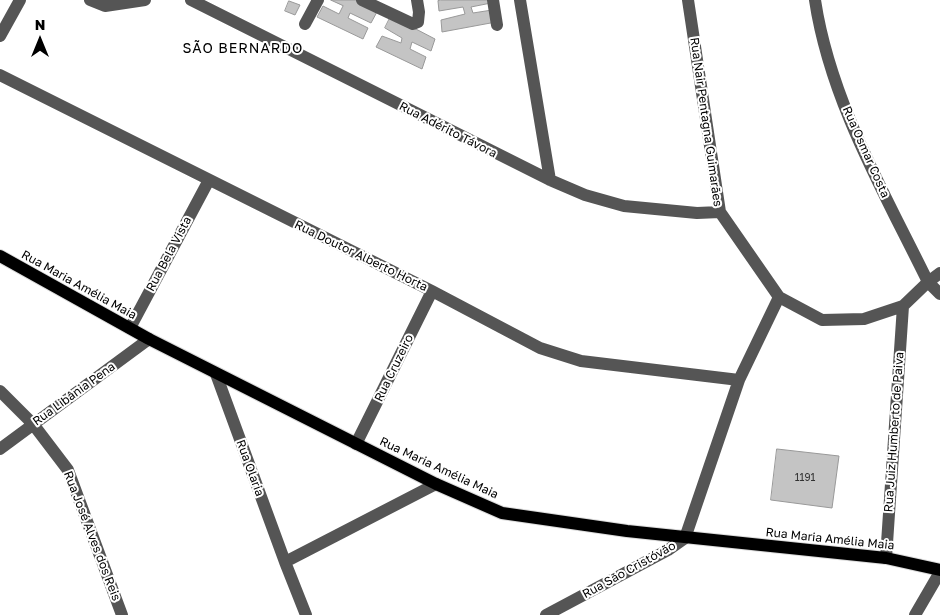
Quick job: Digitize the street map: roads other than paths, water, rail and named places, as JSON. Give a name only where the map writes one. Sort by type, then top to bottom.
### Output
[{"type":"main road","name":"Rua Maria Amélia Maia","points":[[0,256],[216,374],[436,484],[502,513],[685,538],[886,558],[940,571]]},
{"type":"street","points":[[0,36],[20,0]]},
{"type":"street","points":[[90,0],[105,6],[146,0]]},
{"type":"street","name":"Rua Adérito Távora","points":[[191,0],[550,180],[585,195],[624,206],[697,214],[720,212]]},
{"type":"street","points":[[305,24],[318,0]]},
{"type":"street","points":[[362,0],[413,24],[418,22],[417,0]]},
{"type":"street","points":[[493,0],[497,25]]},
{"type":"street","points":[[520,0],[550,180]]},
{"type":"street","name":"Rua Nair Pentagna Guimarães","points":[[688,0],[720,212],[779,298]]},
{"type":"street","name":"Rua Osmar Costa","points":[[815,0],[818,20],[837,85],[863,150],[928,282],[940,294]]},
{"type":"street","name":"Rua Doutor Alberto Horta","points":[[0,76],[432,291],[540,348],[581,361],[739,380]]},
{"type":"street","name":"Rua Bela Vista","points":[[130,328],[209,180]]},
{"type":"street","points":[[685,538],[739,380],[779,298],[822,320],[864,319],[903,306],[940,273]]},
{"type":"street","name":"Rua Cruzeiro","points":[[356,444],[432,291]]},
{"type":"street","name":"Rua Juiz Humberto de Paiva","points":[[886,558],[903,306]]},
{"type":"street","name":"Rua Libânia Pena","points":[[0,449],[149,339]]},
{"type":"street","name":"Rua Olaria","points":[[216,374],[306,615]]},
{"type":"street","name":"Rua José Alves dos Reis","points":[[0,391],[33,424],[68,470],[122,615]]},
{"type":"street","points":[[285,562],[436,484]]},
{"type":"street","name":"Rua São Cristóvão","points":[[546,615],[668,550],[685,538]]},
{"type":"street","points":[[915,615],[940,571]]},
{"type":"district","name":"SÃO BERNARDO","points":[[243,49]]}]
